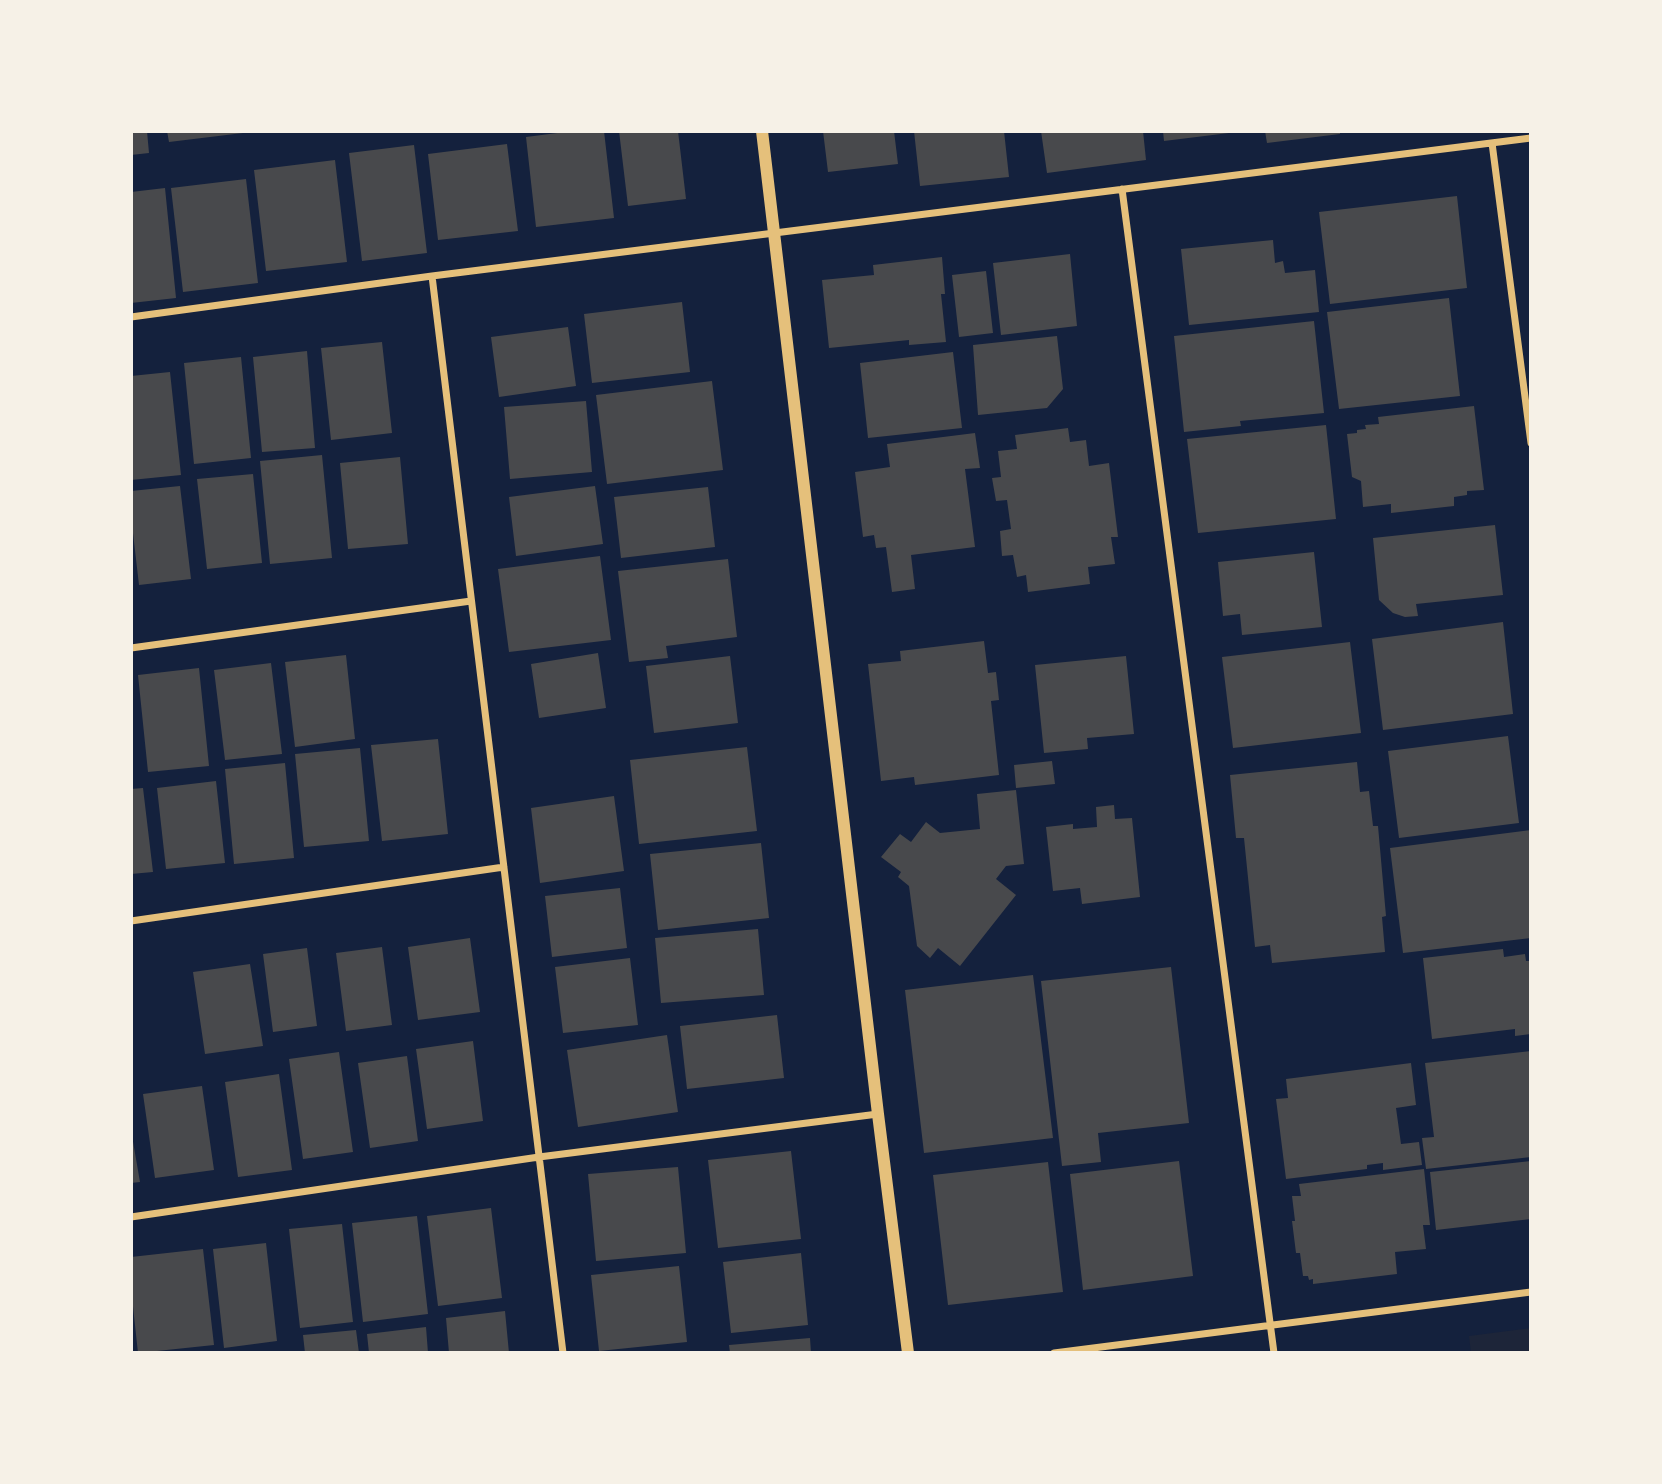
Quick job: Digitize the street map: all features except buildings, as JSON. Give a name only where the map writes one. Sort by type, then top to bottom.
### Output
[{"type":"street","points":[[762,131],[908,1353]]},
{"type":"street","points":[[131,317],[432,276],[1531,138]]},
{"type":"street","points":[[1492,143],[1531,443]]},
{"type":"street","points":[[1122,189],[1274,1353]]},
{"type":"street","points":[[432,276],[563,1353]]},
{"type":"street","points":[[131,648],[471,601]]},
{"type":"street","points":[[131,921],[504,867]]},
{"type":"street","points":[[131,1217],[539,1157],[878,1114]]},
{"type":"street","points":[[1054,1353],[1531,1292]]},
{"type":"shaded area","points":[[1531,1328],[1531,1353],[1471,1353],[1469,1336]]}]
